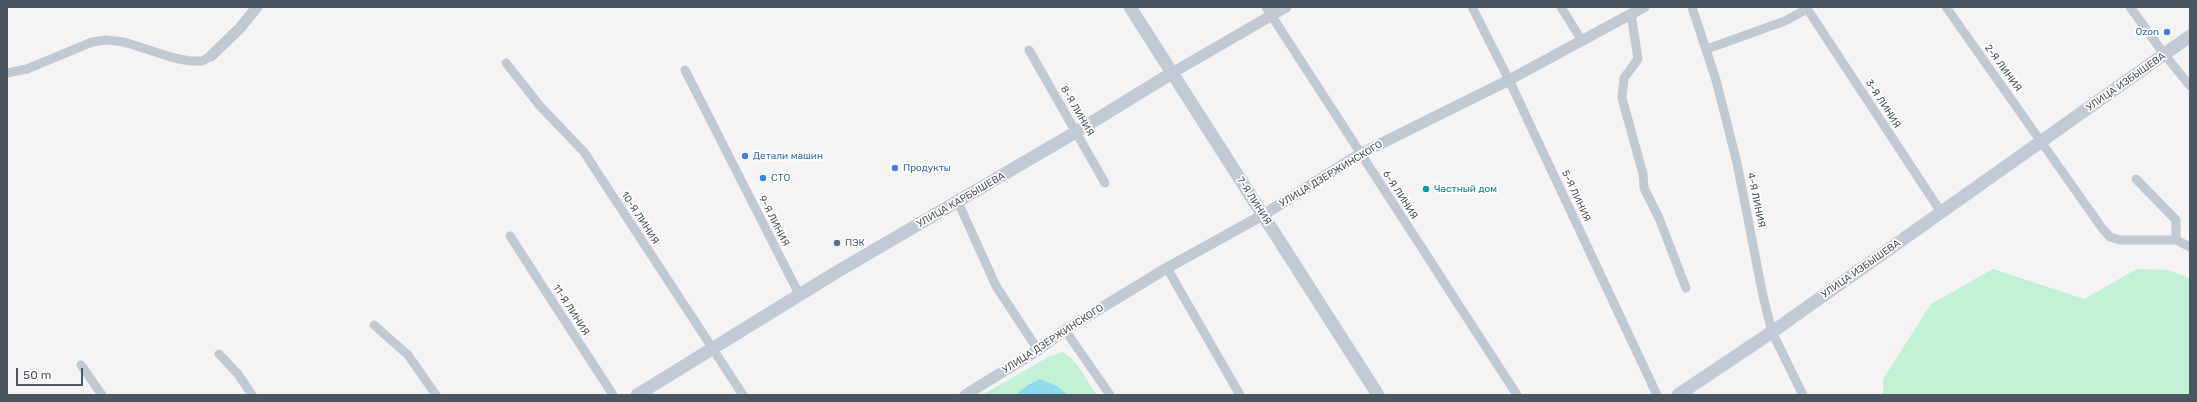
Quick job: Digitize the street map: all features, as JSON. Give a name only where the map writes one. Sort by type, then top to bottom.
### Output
[{"type":"main road","name":"7-Я ЛИНИЯ","points":[[1130,7],[1378,395]]},
{"type":"main road","name":"УЛИЦА ИЗБЫШЕВА","points":[[1678,395],[1772,332],[2190,36]]},
{"type":"main road","name":"УЛИЦА КАРБЫШЕВА","points":[[642,394],[800,296],[1076,132],[1172,73]]},
{"type":"street","points":[[7,73],[27,69],[92,42],[106,40],[124,42],[174,58],[190,61],[202,61],[211,56],[240,28],[257,7]]},
{"type":"street","name":"УЛИЦА КАРБЫШЕВА","points":[[1172,73],[1269,11],[1286,7]]},
{"type":"street","name":"5-Я ЛИНИЯ","points":[[1472,7],[1509,80],[1656,395]]},
{"type":"street","points":[[1561,7],[1582,40]]},
{"type":"street","name":"УЛИЦА ДЗЕРЖИНСКОГО","points":[[965,395],[1038,350],[1065,330],[1167,268],[1263,214],[1360,154],[1509,80],[1644,7]]},
{"type":"street","name":"4-Я ЛИНИЯ","points":[[1692,7],[1707,49],[1737,163],[1763,296],[1772,332],[1803,395]]},
{"type":"street","name":"2-Я ЛИНИЯ","points":[[1946,7],[2042,141]]},
{"type":"street","points":[[2130,7],[2164,54],[2190,86]]},
{"type":"street","points":[[1707,49],[1785,20],[1807,8]]},
{"type":"street","name":"3-Я ЛИНИЯ","points":[[1807,8],[1941,212]]},
{"type":"street","name":"6-Я ЛИНИЯ","points":[[1269,11],[1517,395]]},
{"type":"street","points":[[1631,14],[1638,59],[1624,78],[1622,98],[1643,174],[1644,188],[1659,218],[1686,288]]},
{"type":"street","name":"8-Я ЛИНИЯ","points":[[1029,50],[1105,183]]},
{"type":"street","name":"10-Я ЛИНИЯ","points":[[506,63],[544,111],[584,152],[743,395]]},
{"type":"street","name":"9-Я ЛИНИЯ","points":[[685,70],[800,296]]},
{"type":"street","points":[[2042,141],[2102,228],[2110,237],[2120,240],[2176,240],[2190,248]]},
{"type":"street","points":[[2136,179],[2176,220],[2176,240]]},
{"type":"street","points":[[958,202],[996,286],[1038,350]]},
{"type":"street","name":"11-Я ЛИНИЯ","points":[[510,236],[613,395]]},
{"type":"street","points":[[1167,268],[1240,395]]},
{"type":"street","points":[[374,325],[408,355],[436,395]]},
{"type":"street","points":[[1065,330],[1110,395]]},
{"type":"street","points":[[219,354],[238,374],[252,395]]},
{"type":"street","points":[[81,365],[102,395]]},
{"type":"green space","points":[[1993,269],[2084,299],[2137,269],[2168,270],[2190,278],[2190,395],[1883,395],[1883,379],[1931,304]]},
{"type":"green space","points":[[1064,352],[1076,363],[1097,395],[1068,395],[1028,385],[1015,395],[982,395],[1050,356]]},
{"type":"water","points":[[1040,379],[1057,386],[1068,395],[1015,395],[1028,385]]},
{"type":"place","name":"Ozon","points":[[2167,32]]},
{"type":"place","name":"Детали машин","points":[[745,156]]},
{"type":"place","name":"Продукты","points":[[895,168]]},
{"type":"place","name":"СТО","points":[[763,178]]},
{"type":"place","name":"Частный дом","points":[[1426,189]]},
{"type":"place","name":"ПЭК","points":[[837,243]]}]
